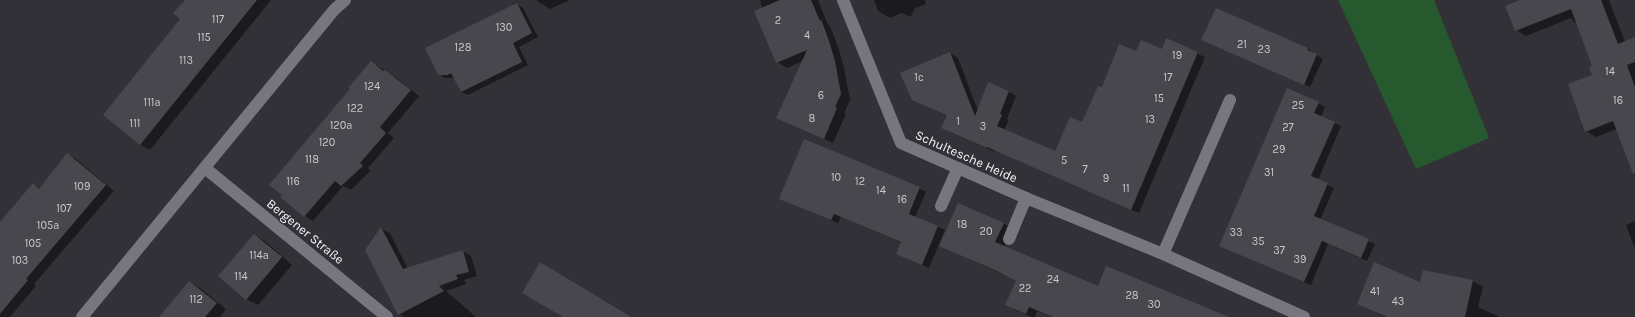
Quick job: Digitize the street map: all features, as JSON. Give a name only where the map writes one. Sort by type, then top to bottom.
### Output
[{"type":"street","points":[[82,317],[206,168],[329,16],[345,0]]},
{"type":"street","name":"Schultesche Heide","points":[[843,0],[900,143],[1026,198],[1163,254],[1304,317]]},
{"type":"street","points":[[1163,254],[1230,100]]},
{"type":"street","name":"Bergener Straße","points":[[206,168],[387,317]]},
{"type":"street","points":[[940,206],[958,168]]},
{"type":"street","points":[[1009,239],[1026,198]]},
{"type":"green space","points":[[1338,0],[1434,0],[1489,138],[1416,169]]},
{"type":"building","points":[[185,0],[257,0],[140,145],[103,115],[180,19],[173,13]]},
{"type":"building","points":[[780,0],[811,0],[820,21],[821,19],[829,41],[835,61],[841,94],[835,107],[837,108],[824,139],[776,118],[807,50],[776,63],[754,11]]},
{"type":"building","points":[[1520,0],[1601,0],[1618,44],[1635,37],[1635,62],[1627,65],[1635,87],[1635,173],[1633,174],[1613,121],[1585,132],[1568,84],[1592,75],[1589,67],[1592,66],[1571,9],[1515,31],[1505,6]]},
{"type":"building","points":[[517,3],[532,33],[513,43],[522,62],[461,92],[451,73],[447,75],[438,75],[425,48]]},
{"type":"building","points":[[1216,8],[1308,48],[1307,50],[1317,54],[1304,85],[1201,40]]},
{"type":"building","points":[[1166,38],[1198,52],[1131,210],[941,128],[947,115],[912,100],[900,73],[950,52],[975,116],[988,82],[1009,91],[997,126],[1055,151],[1070,117],[1082,122],[1098,86],[1102,87],[1119,44],[1136,51],[1141,40],[1162,49]]},
{"type":"building","points":[[371,61],[411,90],[380,127],[386,133],[360,163],[363,166],[341,186],[335,181],[304,217],[280,197],[282,195],[269,185],[350,89],[348,88]]},
{"type":"building","points":[[1287,88],[1319,102],[1314,113],[1335,122],[1311,176],[1328,183],[1314,216],[1369,239],[1361,258],[1322,241],[1304,282],[1219,246]]},
{"type":"building","points":[[804,139],[920,187],[909,214],[938,226],[922,265],[896,254],[901,242],[834,214],[831,220],[779,199]]},
{"type":"building","points":[[67,153],[106,185],[26,279],[28,280],[0,314],[0,222],[33,183],[39,189]]},
{"type":"building","points":[[958,203],[1004,223],[995,242],[1098,286],[1106,266],[1229,317],[1053,317],[1029,307],[1026,314],[1005,305],[1016,281],[997,271],[939,246]]},
{"type":"building","points":[[381,227],[403,269],[463,250],[469,272],[456,275],[458,279],[439,286],[444,291],[398,315],[365,250]]},
{"type":"building","points":[[254,234],[282,257],[246,300],[218,276]]},
{"type":"building","points":[[540,262],[631,317],[563,317],[522,293]]},
{"type":"building","points":[[1374,262],[1420,282],[1423,270],[1473,280],[1465,317],[1387,317],[1357,304]]},
{"type":"building","points":[[189,281],[217,303],[205,317],[159,317]]}]
